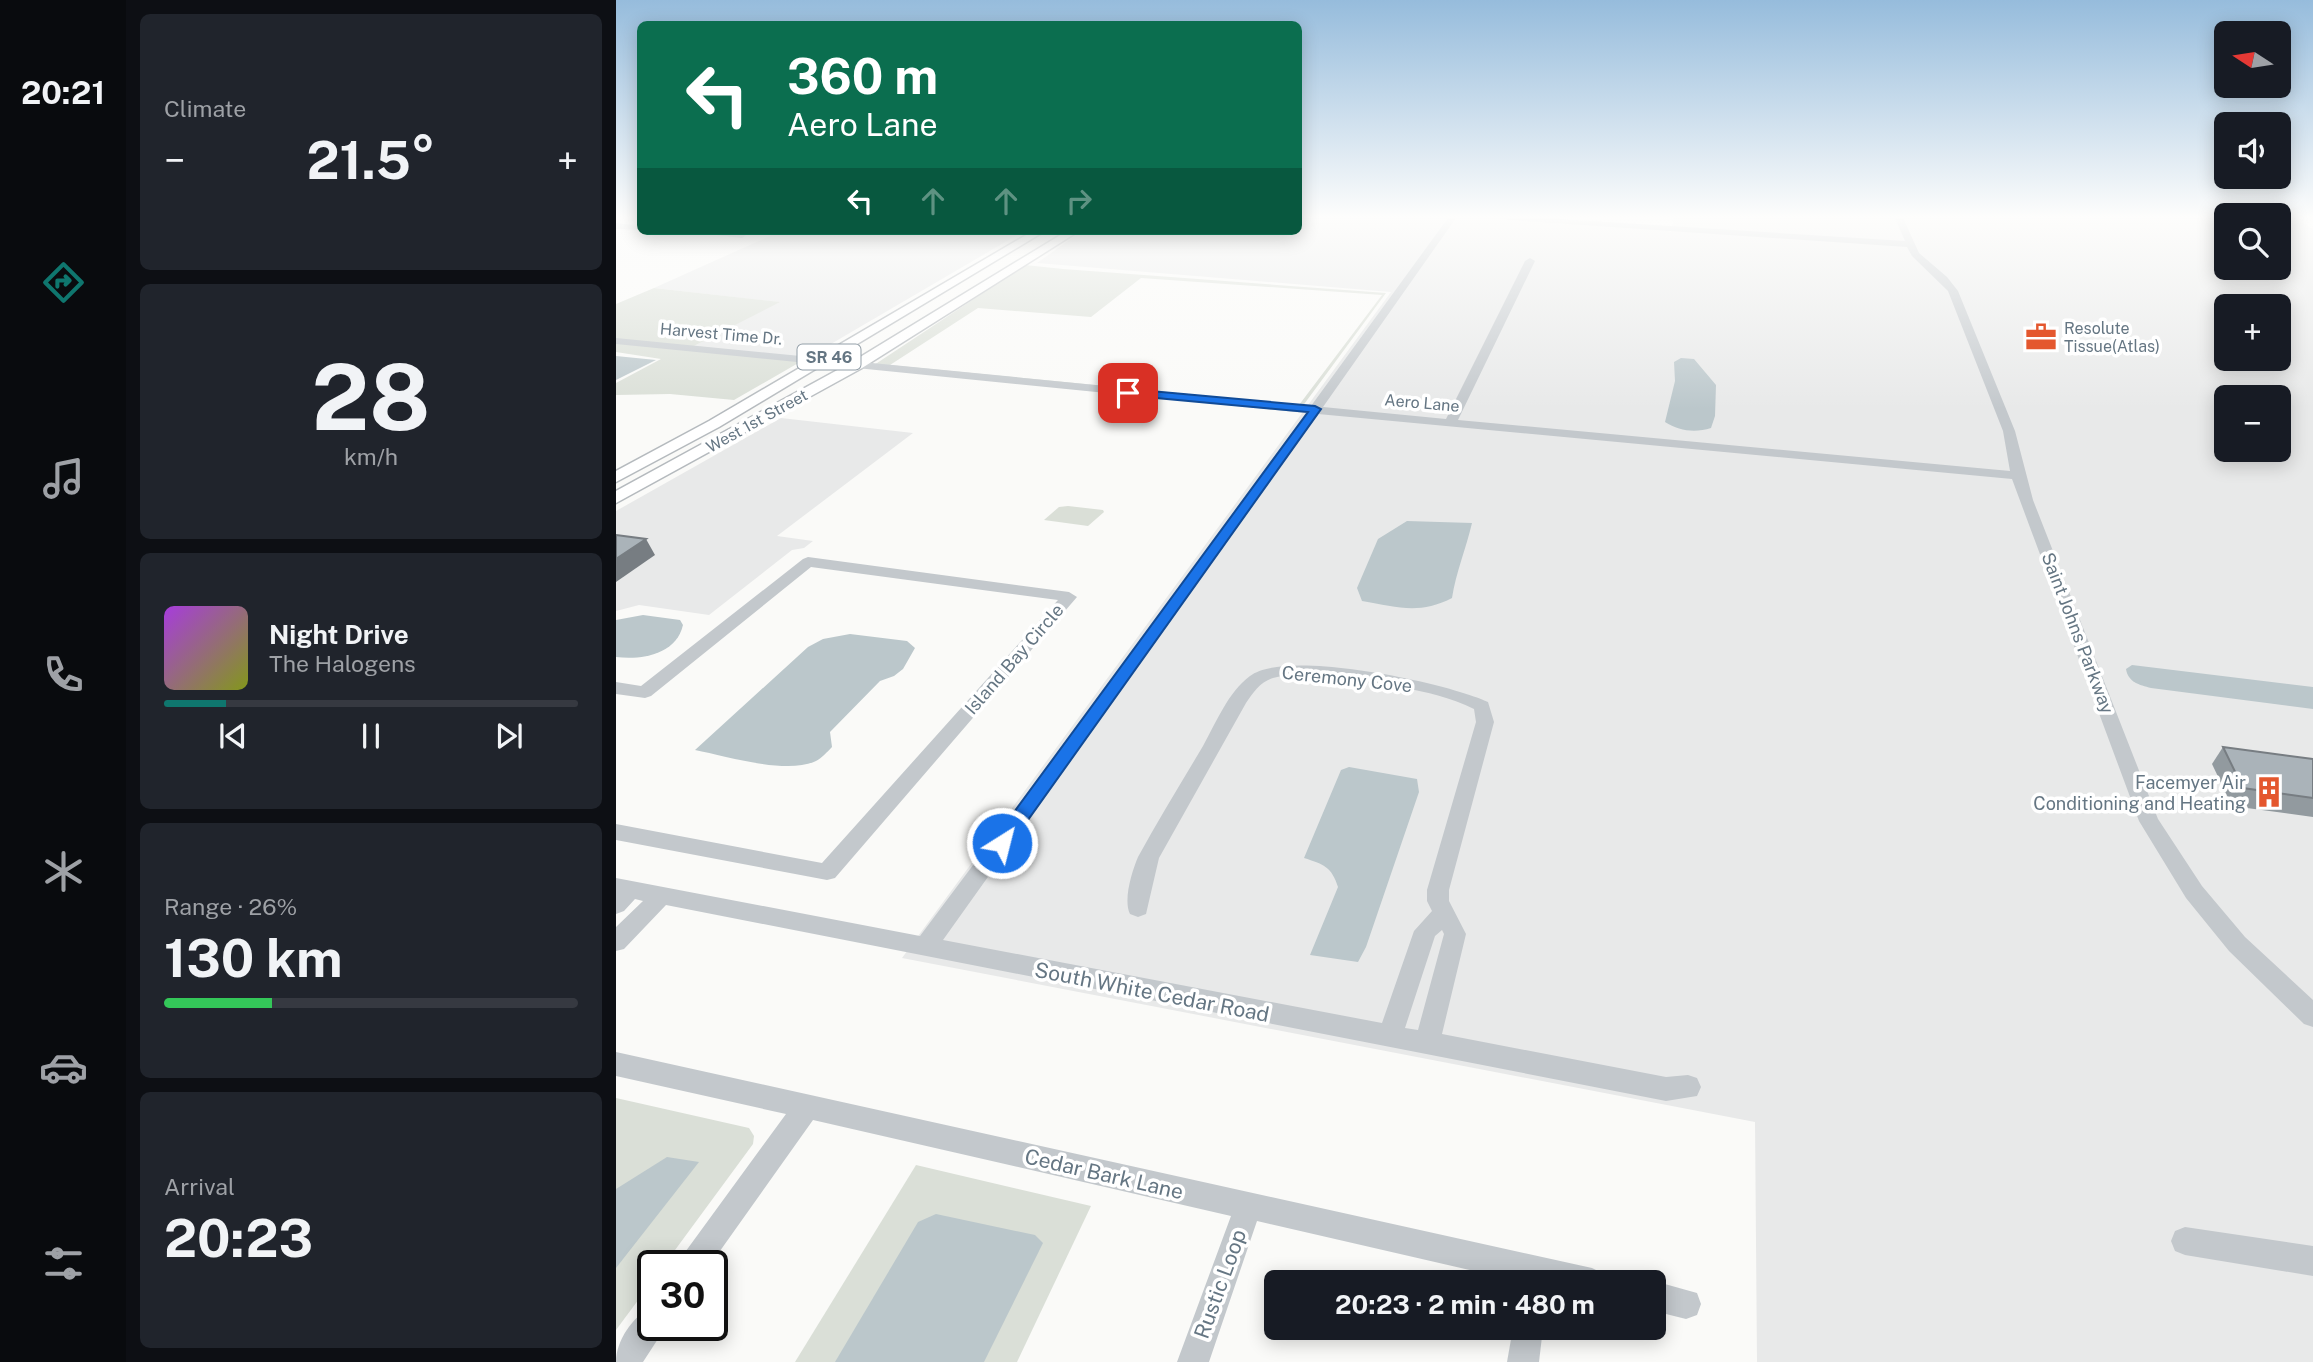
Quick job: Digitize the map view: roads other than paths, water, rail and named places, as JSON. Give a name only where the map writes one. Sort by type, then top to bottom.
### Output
[{"type":"main road","name":"West 1st Street","points":[[616,477],[714,424],[955,282]]},
{"type":"main road","name":"West 1st Street","points":[[616,498],[857,365],[992,282]]},
{"type":"street","points":[[924,948],[1406,282]]},
{"type":"street","points":[[1451,422],[1520,282]]},
{"type":"street","name":"Saint Johns Parkway","points":[[1946,282],[2010,431],[2018,476],[2149,821],[2194,892],[2237,944],[2313,1016]]},
{"type":"street","name":"Harvest Time Dr.","points":[[616,341],[823,360]]},
{"type":"street","name":"Aero Lane","points":[[823,360],[2018,476]]},
{"type":"street","name":"Island Bay Circle","points":[[616,688],[645,692],[808,562],[1069,597],[827,872],[616,832]]},
{"type":"street","name":"Ceremony Cove","points":[[1138,908],[1144,869],[1149,857],[1238,701],[1253,680],[1267,672],[1289,670],[1429,688],[1473,701],[1482,706],[1485,722],[1438,890],[1438,901],[1455,934],[1427,1044]]},
{"type":"street","name":"South White Cedar Road","points":[[621,894],[662,896],[1667,1089],[1688,1087]]},
{"type":"street","points":[[616,942],[662,896]]},
{"type":"street","points":[[1390,1037],[1425,931],[1444,914]]},
{"type":"street","points":[[1415,961],[1447,966]]},
{"type":"street","name":"Cedar Bark Lane","points":[[616,1064],[1248,1206],[1510,1270]]},
{"type":"street","points":[[704,1250],[807,1107]]},
{"type":"street","name":"Rustic Loop","points":[[1193,1362],[1248,1206]]},
{"type":"street","points":[[2185,1241],[2313,1261]]},
{"type":"street","points":[[1666,1299],[1686,1304]]},
{"type":"street","points":[[1523,1362],[1526,1340]]},
{"type":"street","points":[[624,1362],[639,1341]]},
{"type":"place","name":"Resolute Tissue(Atlas)","points":[[2041,337]]},
{"type":"place","name":"Facemyer Air Conditioning and Heating","points":[[2269,792]]}]
